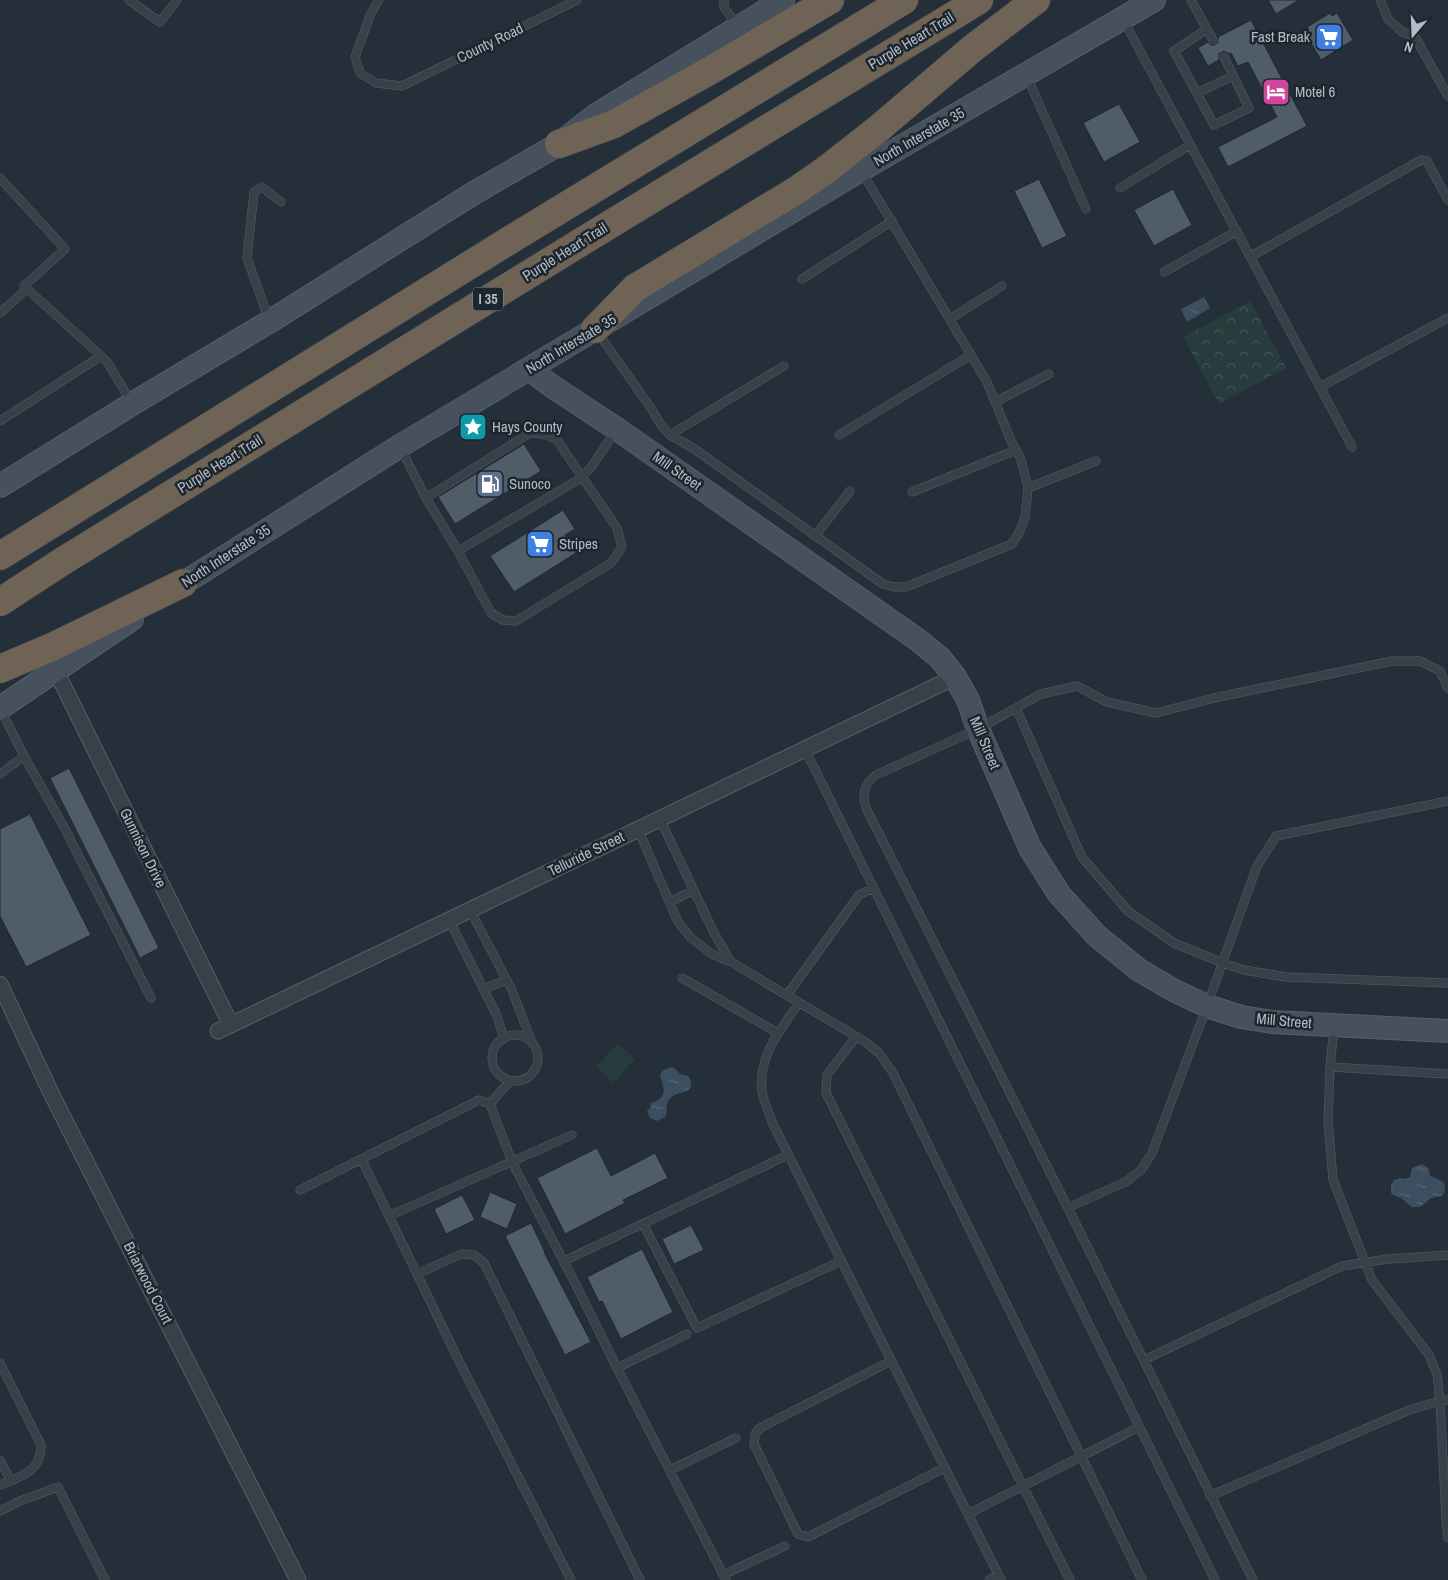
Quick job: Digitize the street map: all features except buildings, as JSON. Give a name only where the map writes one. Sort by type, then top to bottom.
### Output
[{"type":"highway","points":[[559,144],[614,124],[830,0]]},
{"type":"highway","name":"I 35","points":[[0,556],[476,260],[904,0]]},
{"type":"highway","name":"Purple Heart Trail","points":[[0,602],[63,561],[527,275],[979,0]]},
{"type":"highway","points":[[595,329],[635,288],[797,190],[827,169],[878,129],[973,48],[1036,0]]},
{"type":"highway","points":[[0,669],[54,646],[183,583]]},
{"type":"main road","points":[[0,486],[269,322],[474,193],[559,144],[596,115],[783,0]]},
{"type":"main road","name":"North Interstate 35","points":[[0,708],[183,583],[400,446],[861,170],[1154,0]]},
{"type":"main road","name":"Mill Street","points":[[529,369],[918,640],[940,658],[955,676],[968,700],[978,729],[1030,848],[1059,894],[1097,936],[1139,970],[1175,991],[1207,1006],[1241,1017],[1272,1022],[1448,1031]]},
{"type":"street","name":"Gunnison Drive","points":[[56,671],[225,1028]]},
{"type":"street","name":"Telluride Street","points":[[225,1028],[955,676]]},
{"type":"street","name":"Briarwood Court","points":[[0,984],[51,1093],[298,1580]]},
{"type":"lane","points":[[129,0],[160,22],[178,0]]},
{"type":"lane","name":"County Road","points":[[379,0],[355,57],[360,73],[376,83],[402,86],[577,0]]},
{"type":"lane","points":[[724,0],[724,7],[738,27]]},
{"type":"lane","points":[[1191,0],[1213,40]]},
{"type":"lane","points":[[1380,0],[1388,19],[1401,31],[1415,37],[1448,96]]},
{"type":"lane","points":[[1123,19],[1352,447]]},
{"type":"lane","points":[[1207,29],[1174,51],[1214,125],[1249,108],[1224,57]]},
{"type":"lane","points":[[1026,75],[1086,208]]},
{"type":"lane","points":[[1197,93],[1233,76]]},
{"type":"lane","points":[[1120,188],[1190,145]]},
{"type":"lane","points":[[1250,257],[1422,160],[1427,160],[1448,200]]},
{"type":"lane","points":[[595,329],[651,408],[660,425],[670,435],[693,448],[883,584],[894,587],[906,587],[1012,544],[1025,517],[1028,488],[1021,458],[987,382],[861,170]]},
{"type":"lane","points":[[0,178],[65,248],[24,286],[108,363],[132,404]]},
{"type":"lane","points":[[269,322],[247,258],[254,192],[262,187],[281,202]]},
{"type":"lane","points":[[802,279],[892,221]]},
{"type":"lane","points":[[1164,272],[1237,231]]},
{"type":"lane","points":[[950,319],[1002,286]]},
{"type":"lane","points":[[0,313],[27,289]]},
{"type":"lane","points":[[1320,386],[1448,318]]},
{"type":"lane","points":[[839,435],[971,355]]},
{"type":"lane","points":[[0,421],[101,356]]},
{"type":"lane","points":[[670,435],[784,366]]},
{"type":"lane","points":[[995,402],[1049,374]]},
{"type":"lane","points":[[458,551],[581,478],[592,466],[617,429]]},
{"type":"lane","points":[[400,446],[426,498],[458,551],[491,613],[503,620],[516,621],[612,564],[622,547],[616,528],[557,440],[544,434],[530,433],[426,498]]},
{"type":"lane","points":[[912,492],[1016,450]]},
{"type":"lane","points":[[1028,488],[1096,461]]},
{"type":"lane","points":[[815,536],[850,491]]},
{"type":"lane","points":[[1253,1580],[864,803],[864,793],[866,785],[876,775],[978,729],[1041,694],[1077,686],[1107,702],[1156,713],[1214,698],[1392,661],[1420,661],[1440,671],[1448,688]]},
{"type":"lane","points":[[0,708],[24,756],[65,829],[151,998]]},
{"type":"lane","points":[[1016,708],[1082,857],[1128,911],[1174,942],[1244,970],[1286,978],[1448,983]]},
{"type":"lane","points":[[805,749],[1214,1580]]},
{"type":"lane","points":[[0,774],[24,756]]},
{"type":"lane","points":[[1068,1208],[1127,1181],[1142,1170],[1152,1153],[1257,866],[1276,836],[1448,801]]},
{"type":"lane","points":[[660,819],[714,933],[731,962]]},
{"type":"lane","points":[[638,829],[678,922],[691,938],[712,954],[731,962],[856,1037],[879,1053],[893,1073],[1142,1580]]},
{"type":"lane","points":[[787,995],[858,895],[874,888]]},
{"type":"lane","points":[[670,902],[694,890]]},
{"type":"lane","points":[[470,910],[506,980],[532,1043],[537,1050],[537,1066],[533,1074],[526,1079],[518,1081],[510,1081],[502,1077],[492,1062],[497,1044],[511,1036],[526,1038],[532,1043]]},
{"type":"lane","points":[[449,920],[497,1016],[504,1039]]},
{"type":"lane","points":[[682,978],[778,1033]]},
{"type":"lane","points":[[483,989],[506,980]]},
{"type":"lane","points":[[799,1003],[778,1033],[762,1066],[762,1095],[772,1122],[788,1155],[1000,1578],[989,1580]]},
{"type":"lane","points":[[1334,1025],[1328,1120],[1333,1180],[1372,1280],[1429,1355],[1437,1374],[1444,1400],[1448,1538]]},
{"type":"lane","points":[[856,1037],[827,1075],[826,1094],[1070,1580]]},
{"type":"lane","points":[[1330,1067],[1448,1074]]},
{"type":"lane","points":[[490,1104],[510,1081]]},
{"type":"lane","points":[[300,1190],[479,1100],[490,1104],[512,1162],[724,1577],[785,1546]]},
{"type":"lane","points":[[389,1216],[572,1135]]},
{"type":"lane","points":[[564,1261],[788,1155]]},
{"type":"lane","points":[[362,1160],[417,1274],[571,1580]]},
{"type":"lane","points":[[643,1224],[697,1328],[841,1261]]},
{"type":"lane","points":[[417,1274],[462,1254],[474,1255],[484,1263],[640,1580]]},
{"type":"lane","points":[[1144,1360],[1342,1266],[1366,1261],[1448,1255]]},
{"type":"lane","points":[[616,1368],[686,1334]]},
{"type":"lane","points":[[891,1361],[760,1428],[755,1434],[754,1444],[764,1468],[798,1534],[808,1537],[944,1468]]},
{"type":"lane","points":[[0,1363],[41,1445],[42,1453],[38,1462],[29,1473],[0,1485]]},
{"type":"lane","points":[[1210,1496],[1409,1410],[1444,1400]]},
{"type":"lane","points":[[968,1514],[1139,1427]]},
{"type":"lane","points":[[670,1470],[736,1438]]},
{"type":"lane","points":[[0,1460],[11,1481]]},
{"type":"lane","points":[[0,1511],[58,1486],[106,1580]]},
{"type":"green space","points":[[1250,301],[1286,368],[1219,404],[1183,337]]},
{"type":"green space","points":[[618,1044],[635,1059],[613,1083],[596,1067]]},
{"type":"water","points":[[1204,297],[1210,308],[1187,322],[1181,309]]},
{"type":"water","points":[[673,1067],[680,1074],[688,1076],[691,1086],[687,1091],[675,1095],[668,1101],[665,1117],[657,1121],[650,1118],[647,1111],[651,1103],[662,1096],[664,1089],[660,1076],[663,1070]]},
{"type":"water","points":[[1422,1164],[1429,1169],[1430,1176],[1444,1182],[1445,1191],[1442,1196],[1431,1198],[1420,1207],[1412,1207],[1391,1193],[1391,1185],[1394,1180],[1410,1177],[1412,1168]]},
{"type":"place","name":"Fast Break","points":[[1329,37]]},
{"type":"place","name":"Motel 6","points":[[1276,92]]},
{"type":"place","name":"Hays County","points":[[473,427]]},
{"type":"place","name":"Sunoco","points":[[490,484]]},
{"type":"place","name":"Stripes","points":[[540,544]]}]
